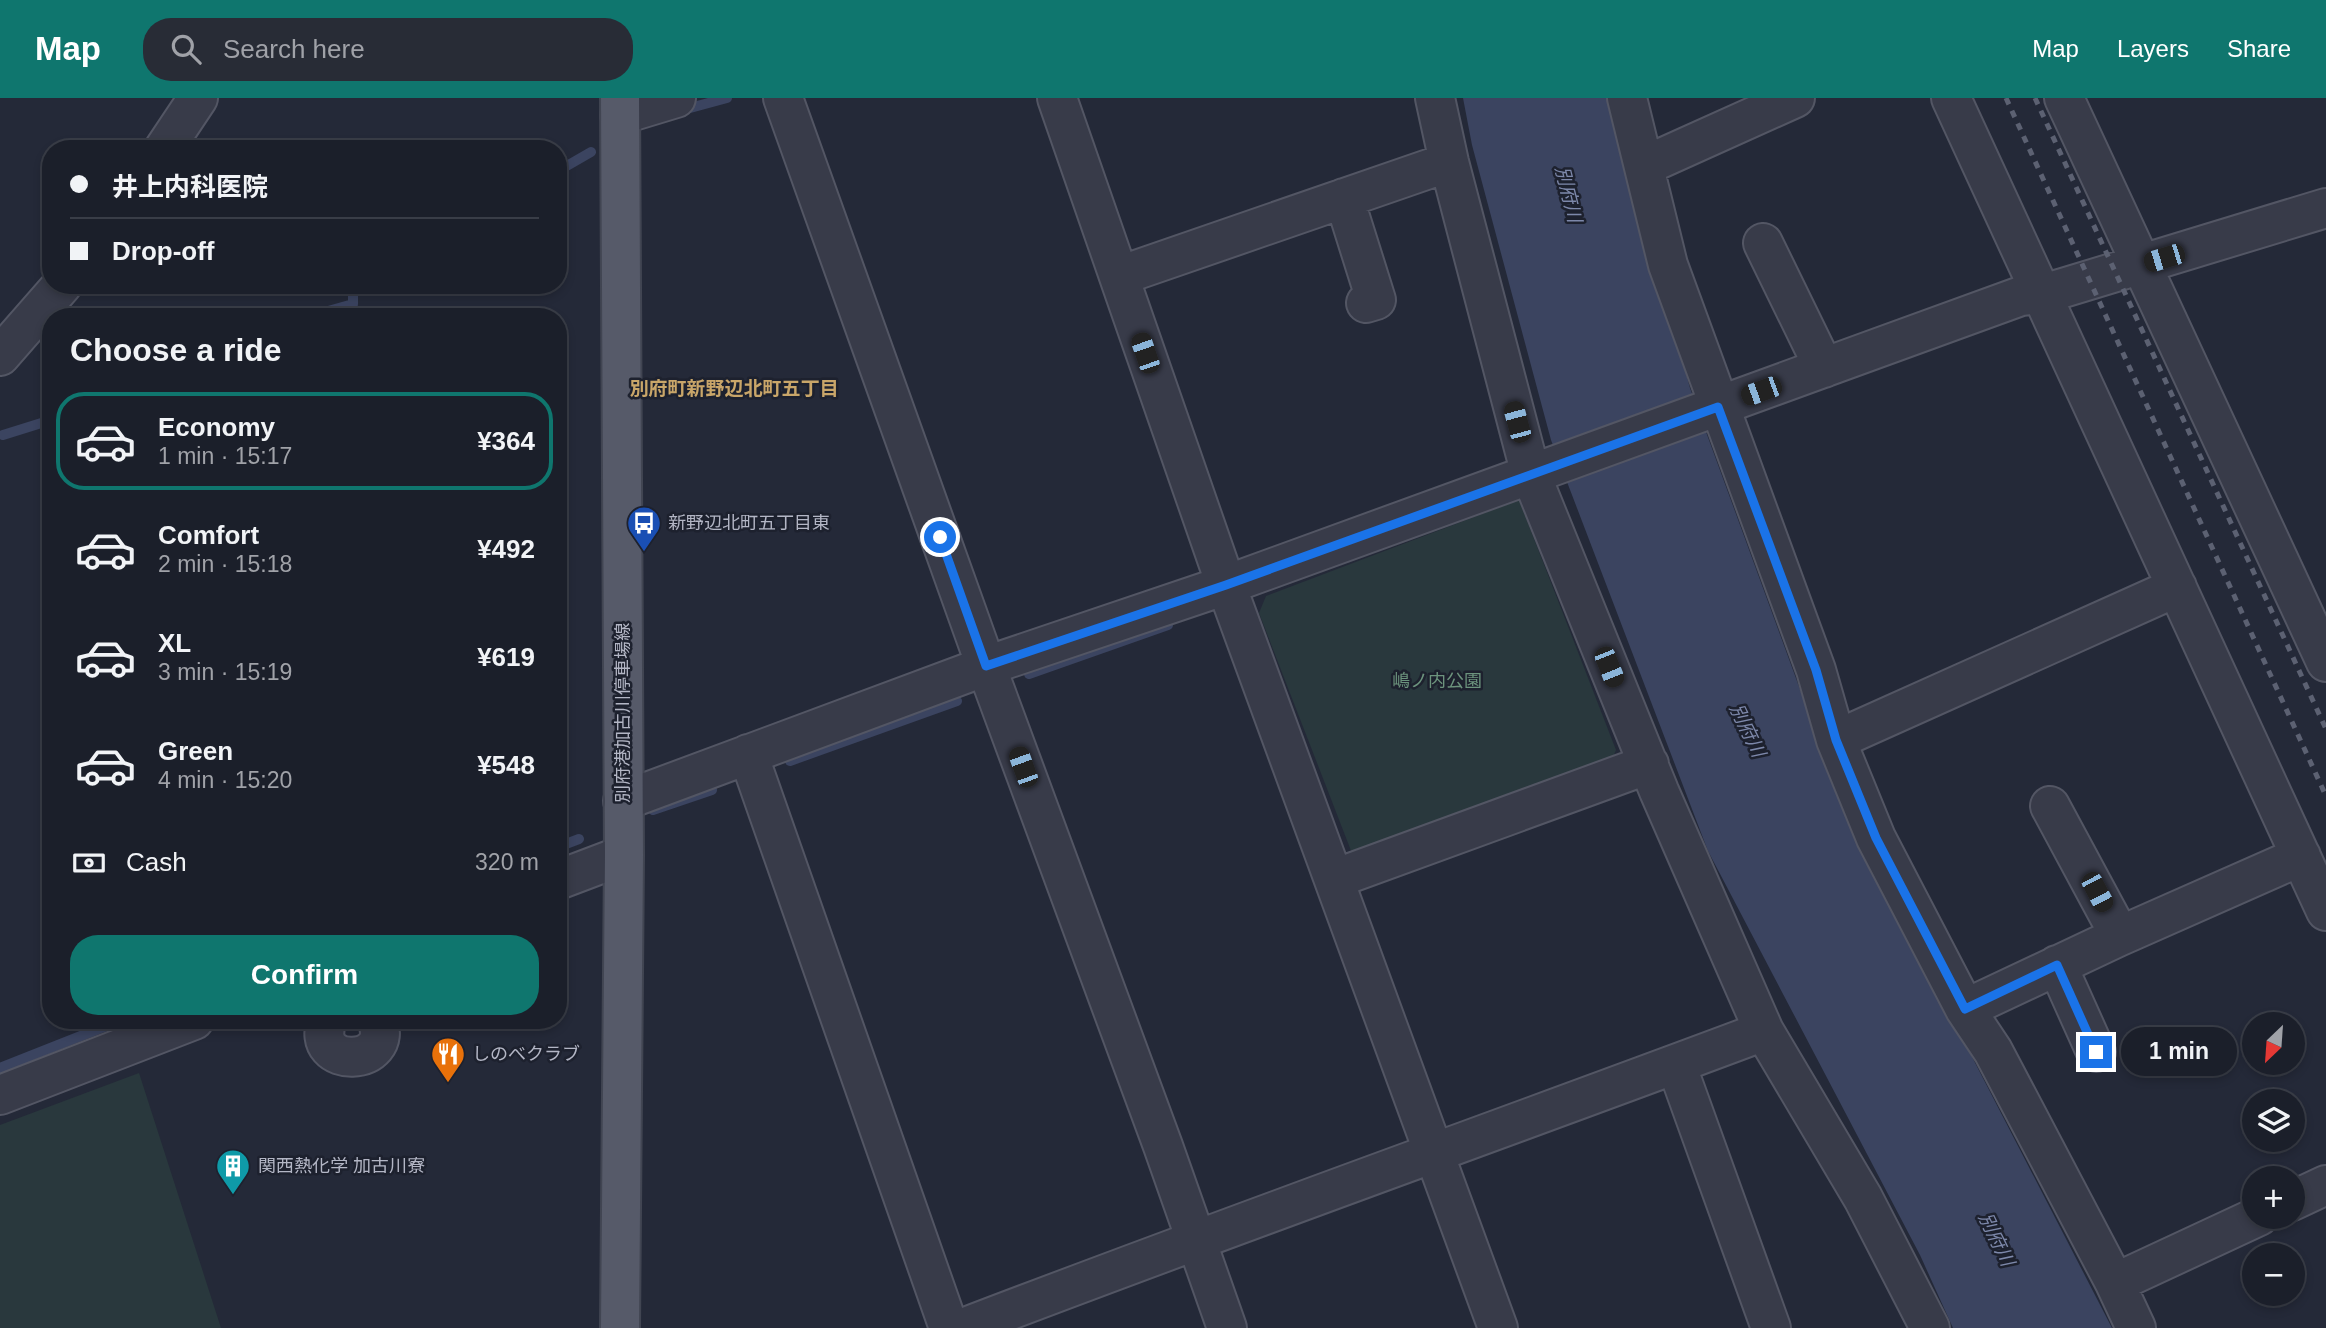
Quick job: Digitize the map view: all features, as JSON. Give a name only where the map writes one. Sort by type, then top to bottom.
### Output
[{"type":"main road","name":"別府港加古川停車場線","points":[[620,107],[624,855],[620,1328]]},
{"type":"street","points":[[170,140],[198,98]]},
{"type":"street","points":[[620,107],[676,98]]},
{"type":"street","points":[[783,98],[1227,1328]]},
{"type":"street","points":[[1057,98],[1226,585],[1498,1328]]},
{"type":"street","points":[[1435,98],[1449,162],[1531,475],[1649,764],[1764,1031],[1863,1198],[1930,1328]]},
{"type":"street","points":[[1627,98],[1668,265],[1816,670],[1836,740],[1876,838],[1965,1009],[1993,1051],[2136,1328]]},
{"type":"street","points":[[1644,166],[1795,98]]},
{"type":"street","points":[[1951,98],[2326,911]]},
{"type":"street","points":[[2064,98],[2326,663]]},
{"type":"street","points":[[1119,276],[1449,162]]},
{"type":"street","points":[[1344,198],[1376,300],[1366,303]]},
{"type":"street","points":[[623,801],[986,666],[1226,585],[2021,296],[2042,294],[2326,208]]},
{"type":"street","points":[[1763,243],[1824,368]]},
{"type":"street","points":[[0,356],[54,294]]},
{"type":"street","points":[[1836,740],[2177,587]]},
{"type":"street","points":[[748,754],[949,1328]]},
{"type":"street","points":[[1334,879],[1649,764]]},
{"type":"street","points":[[2050,806],[2120,936]]},
{"type":"street","points":[[567,877],[624,855]]},
{"type":"street","points":[[1965,1009],[2120,936],[2301,856]]},
{"type":"street","points":[[2057,965],[2096,1052]]},
{"type":"street","points":[[0,1095],[171,1029]]},
{"type":"street","points":[[326,1029],[325,1036],[330,1048],[339,1056],[351,1059],[363,1056],[373,1048],[378,1038],[378,1029]]},
{"type":"street","points":[[963,1328],[1196,1239],[1764,1031]]},
{"type":"street","points":[[1676,1064],[1772,1328]]},
{"type":"street","points":[[2305,1195],[2326,1185]]},
{"type":"street","points":[[2115,1283],[2242,1224]]},
{"type":"green space","name":"嶋ノ内公園","points":[[1519,500],[1616,750],[1610,764],[1355,861],[1259,613],[1266,596]]},
{"type":"green space","points":[[139,1073],[221,1328],[0,1328],[0,1125]]},
{"type":"water","name":"別府川","points":[[1463,98],[1610,98],[1690,388],[1843,807],[2112,1328],[1953,1328],[1920,1255],[1708,851],[1551,440],[1472,145]]},
{"type":"waterway","points":[[679,111],[727,98]]},
{"type":"waterway","points":[[567,166],[591,152]]},
{"type":"waterway","points":[[339,308],[353,304],[353,294]]},
{"type":"waterway","points":[[3,435],[42,423]]},
{"type":"waterway","points":[[1029,674],[1168,625]]},
{"type":"waterway","points":[[790,761],[957,701]]},
{"type":"waterway","points":[[653,810],[712,790]]},
{"type":"waterway","points":[[567,844],[579,839]]},
{"type":"waterway","points":[[0,1068],[98,1029]]},
{"type":"railway","points":[[2006,98],[2326,796]]},
{"type":"railway","points":[[2035,98],[2326,729]]},
{"type":"place","name":"新野辺北町五丁目東","points":[[644,553]]},
{"type":"place","name":"しのべクラブ","points":[[448,1084]]},
{"type":"place","name":"関西熱化学 加古川寮","points":[[233,1196]]},
{"type":"district","name":"別府町新野辺北町五丁目","points":[[734,388]]},
{"type":"route","points":[[940,537],[986,666],[1226,585],[1718,407],[1816,670],[1836,740],[1876,838],[1965,1009],[2057,965],[2096,1052]]}]
